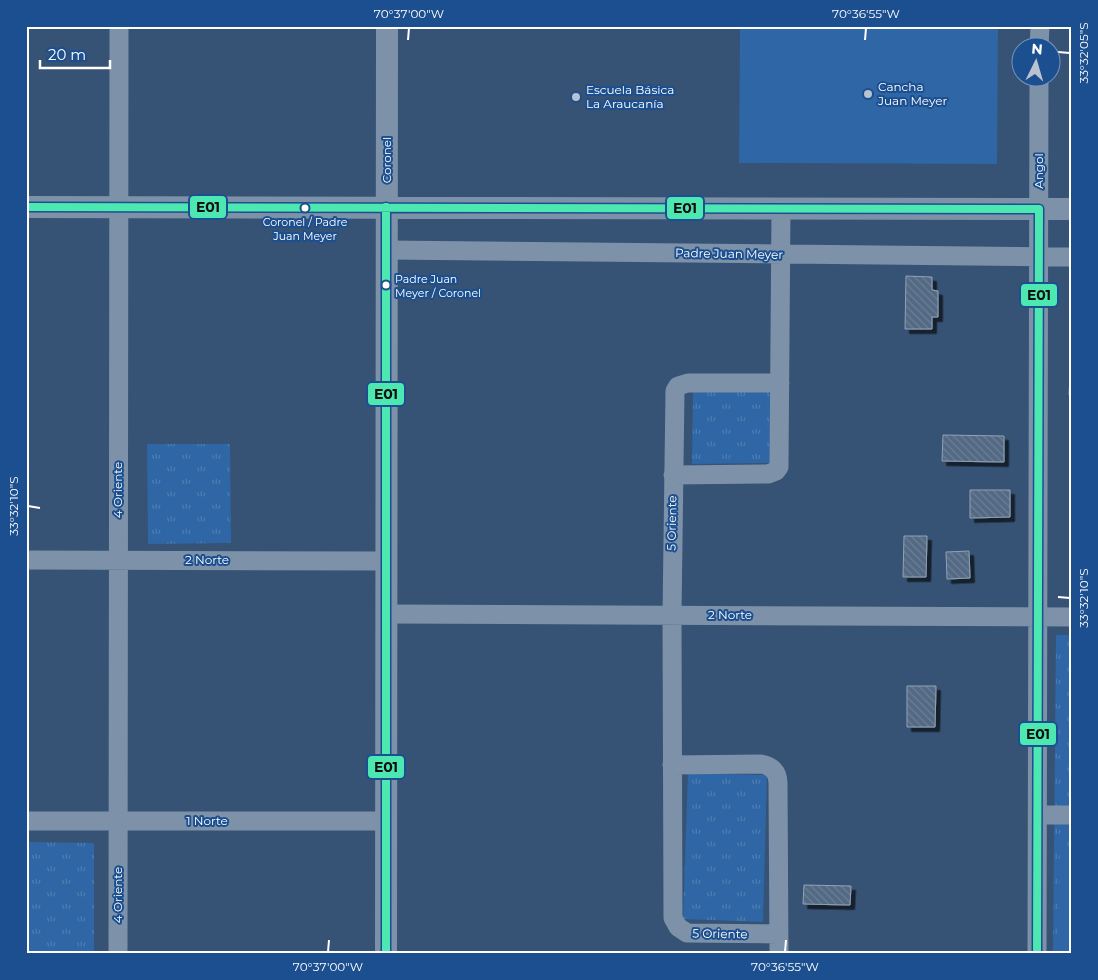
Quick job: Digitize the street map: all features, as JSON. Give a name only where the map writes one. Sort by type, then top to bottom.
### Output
[{"type":"street","name":"4 Oriente","points":[[118,954],[119,26]]},
{"type":"street","name":"Coronel","points":[[386,954],[387,26]]},
{"type":"street","name":"Angol","points":[[1037,954],[1039,88]]},
{"type":"street","points":[[26,207],[1072,209]]},
{"type":"street","points":[[673,475],[768,474],[776,471],[780,462],[781,209]]},
{"type":"street","name":"Padre Juan Meyer","points":[[387,250],[1072,257]]},
{"type":"street","name":"5 Oriente","points":[[779,934],[687,933],[674,923],[672,913],[672,615],[674,397],[678,386],[688,382],[780,383]]},
{"type":"street","name":"2 Norte","points":[[26,560],[387,562]]},
{"type":"street","name":"2 Norte","points":[[387,614],[1072,617]]},
{"type":"street","points":[[672,764],[761,764],[768,765],[776,773],[778,783],[779,954]]},
{"type":"street","points":[[1038,815],[1072,815]]},
{"type":"street","name":"1 Norte","points":[[26,821],[387,821]]},
{"type":"green space","name":"Cancha Juan Meyer","points":[[740,26],[998,26],[997,164],[739,163]]},
{"type":"green space","points":[[693,392],[770,392],[771,463],[692,464]]},
{"type":"green space","points":[[147,444],[230,444],[231,543],[148,544]]},
{"type":"green space","points":[[1056,635],[1072,635],[1072,954],[1053,954]]},
{"type":"green space","points":[[688,773],[767,775],[763,922],[683,919]]},
{"type":"green space","points":[[26,842],[94,843],[94,951],[26,951]]},
{"type":"green space","points":[[1060,847],[1072,847],[1072,952],[1058,952]]},
{"type":"building","points":[[906,276],[932,277],[932,290],[938,291],[938,317],[932,317],[932,329],[905,329]]},
{"type":"building","points":[[1070,375],[1072,375],[1072,395],[1069,395]]},
{"type":"building","points":[[943,435],[1004,436],[1004,462],[942,461]]},
{"type":"building","points":[[970,490],[1010,490],[1010,517],[970,518]]},
{"type":"building","points":[[904,536],[927,536],[926,577],[903,577]]},
{"type":"building","points":[[969,551],[970,578],[947,579],[946,552]]},
{"type":"building","points":[[907,686],[936,686],[935,727],[907,727]]},
{"type":"building","points":[[804,885],[851,886],[850,905],[803,904]]},
{"type":"transit line","name":"E01","points":[[26,207],[1039,209],[1037,954]]},
{"type":"transit line","name":"E01","points":[[386,207],[386,954]]},
{"type":"place","name":"Cancha Juan Meyer","points":[[868,94]]},
{"type":"place","name":"Escuela Básica La Araucanía","points":[[576,97]]},
{"type":"place","name":"Coronel / Padre Juan Meyer","points":[[305,208]]},
{"type":"place","name":"Padre Juan Meyer / Coronel","points":[[386,285]]}]
